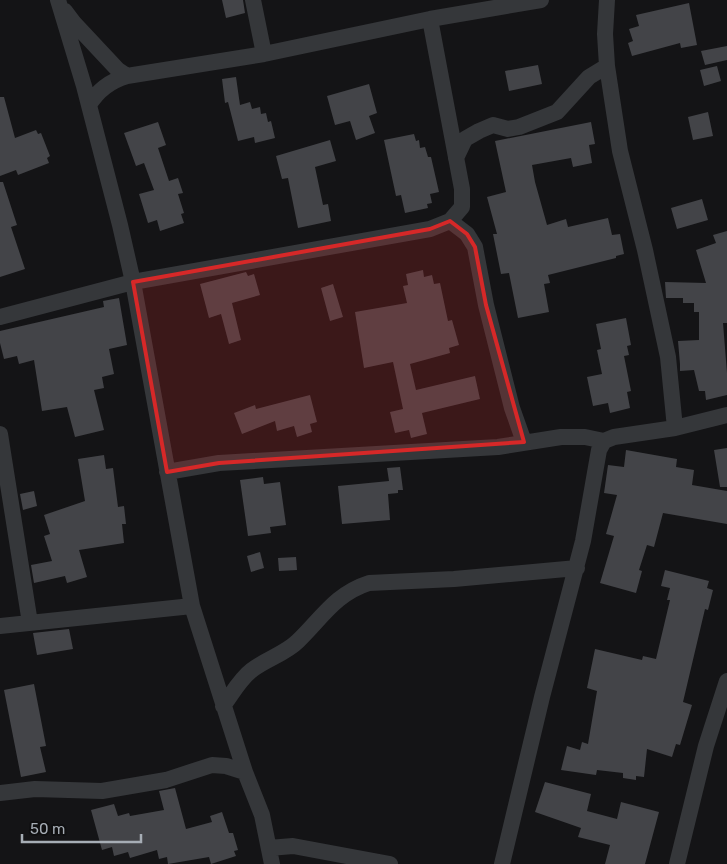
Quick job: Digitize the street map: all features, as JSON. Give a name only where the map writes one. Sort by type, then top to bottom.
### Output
[{"type":"street","points":[[253,0],[264,54]]},
{"type":"street","points":[[89,106],[104,86],[127,76],[264,54],[430,19],[542,0]]},
{"type":"street","points":[[607,0],[605,34],[607,66],[620,151],[645,250],[668,357],[675,428]]},
{"type":"street","points":[[59,2],[74,23],[118,70],[127,76]]},
{"type":"street","points":[[59,2],[109,178],[132,282],[192,606],[245,772],[262,815],[272,864]]},
{"type":"street","points":[[0,317],[132,282],[430,229],[450,221],[462,206],[462,189],[430,19]]},
{"type":"street","points":[[456,158],[466,139],[480,131],[493,126],[508,129],[519,127],[557,112],[589,77],[607,66]]},
{"type":"street","points":[[450,221],[467,234],[475,247],[486,305],[512,408],[524,442]]},
{"type":"street","points":[[167,472],[219,463],[498,447],[561,437],[585,437],[604,441],[614,437],[675,428],[727,416]]},
{"type":"street","points":[[0,434],[30,623]]},
{"type":"street","points":[[502,864],[542,697],[577,568],[598,450],[604,441]]},
{"type":"street","points":[[223,706],[252,670],[297,642],[332,604],[356,587],[369,583],[454,579],[577,568]]},
{"type":"street","points":[[0,626],[192,606]]},
{"type":"street","points":[[677,864],[706,746],[727,681]]},
{"type":"street","points":[[0,793],[35,788],[102,791],[166,780],[212,765],[226,766],[245,772]]},
{"type":"street","points":[[269,848],[293,846],[390,864]]},
{"type":"highlighted area","points":[[450,221],[467,234],[475,247],[486,305],[524,442],[219,463],[167,472],[133,282],[430,229]]},
{"type":"building","points":[[222,0],[243,0],[245,13],[226,18]]},
{"type":"building","points":[[689,3],[697,45],[681,48],[680,43],[632,56],[628,43],[633,41],[629,29],[639,26],[636,15]]},
{"type":"building","points":[[727,46],[727,60],[705,65],[701,51]]},
{"type":"building","points":[[538,65],[542,84],[509,91],[505,71]]},
{"type":"building","points":[[717,66],[721,81],[704,86],[700,70]]},
{"type":"building","points":[[236,77],[240,105],[250,102],[252,109],[260,107],[261,114],[266,113],[268,122],[271,121],[275,138],[255,143],[254,137],[238,141],[228,102],[225,103],[222,79]]},
{"type":"building","points":[[369,84],[377,113],[369,116],[375,133],[356,140],[350,121],[335,125],[327,96]]},
{"type":"building","points":[[0,97],[4,97],[15,138],[36,130],[38,134],[41,133],[50,156],[47,158],[49,163],[18,175],[16,170],[0,176]]},
{"type":"building","points":[[708,112],[713,136],[693,140],[688,117]]},
{"type":"building","points":[[158,122],[166,145],[158,148],[169,181],[178,178],[183,193],[178,194],[184,213],[181,214],[184,223],[160,231],[157,220],[148,223],[139,194],[154,190],[144,163],[136,166],[124,133]]},
{"type":"building","points":[[591,122],[595,144],[589,145],[592,163],[573,167],[571,158],[532,165],[535,182],[547,225],[566,219],[568,227],[608,218],[612,235],[620,234],[624,254],[616,256],[616,258],[548,275],[550,283],[544,284],[549,312],[518,318],[509,273],[501,274],[493,234],[497,234],[487,197],[506,192],[495,141]]},
{"type":"building","points":[[414,134],[416,141],[419,140],[420,148],[425,147],[428,157],[431,157],[439,192],[430,194],[432,203],[427,204],[428,208],[405,213],[401,195],[396,196],[384,140]]},
{"type":"building","points":[[330,140],[336,161],[315,167],[323,205],[328,204],[331,221],[298,228],[288,178],[282,179],[276,156]]},
{"type":"building","points":[[0,182],[3,182],[17,225],[11,227],[25,269],[0,277]]},
{"type":"building","points":[[702,199],[708,220],[677,229],[671,208]]},
{"type":"building","points":[[727,231],[727,323],[723,323],[727,395],[706,400],[705,391],[699,391],[694,370],[680,371],[678,341],[699,340],[699,312],[694,312],[694,303],[683,303],[683,298],[666,298],[665,282],[706,283],[696,250],[716,243],[713,235]]},
{"type":"building","points":[[423,270],[424,277],[432,275],[434,284],[440,283],[448,321],[452,320],[459,345],[449,348],[450,353],[410,364],[416,390],[475,376],[480,399],[422,413],[427,434],[411,438],[409,430],[395,433],[390,412],[403,409],[393,362],[364,368],[355,312],[407,303],[403,286],[408,285],[406,274]]},
{"type":"building","points":[[246,272],[248,276],[254,274],[260,295],[232,303],[241,340],[229,344],[221,314],[209,318],[200,284]]},
{"type":"building","points":[[333,284],[343,317],[330,321],[321,288]]},
{"type":"building","points":[[119,298],[127,345],[109,349],[114,374],[102,377],[104,388],[94,390],[104,430],[75,437],[67,407],[42,411],[34,360],[19,364],[17,356],[4,359],[0,343],[0,331],[104,307],[103,301]]},
{"type":"building","points":[[626,318],[631,345],[627,346],[629,355],[624,356],[631,391],[627,392],[630,408],[610,413],[608,403],[593,406],[587,377],[602,374],[597,350],[601,349],[596,324]]},
{"type":"building","points":[[310,395],[317,422],[310,424],[312,432],[297,437],[294,426],[277,431],[275,421],[242,434],[234,413],[255,405],[256,409]]},
{"type":"building","points":[[727,448],[727,487],[720,487],[714,450]]},
{"type":"building","points":[[626,450],[677,459],[676,467],[694,470],[692,485],[727,491],[727,524],[663,513],[654,547],[647,545],[639,570],[642,571],[636,593],[600,583],[614,536],[606,534],[617,495],[604,493],[608,465],[624,467]]},
{"type":"building","points":[[104,455],[106,469],[113,468],[118,507],[124,506],[126,524],[122,524],[124,543],[79,550],[87,577],[67,583],[65,576],[34,583],[31,565],[52,561],[44,536],[50,534],[44,515],[85,501],[78,459]]},
{"type":"building","points":[[400,467],[403,490],[398,490],[398,493],[388,494],[390,520],[342,524],[338,486],[389,481],[387,468]]},
{"type":"building","points":[[263,477],[264,484],[280,482],[286,525],[270,527],[271,533],[248,536],[240,480]]},
{"type":"building","points":[[34,491],[37,506],[23,510],[20,494]]},
{"type":"building","points":[[260,552],[264,568],[251,572],[247,556]]},
{"type":"building","points":[[296,557],[297,570],[279,571],[278,558]]},
{"type":"building","points":[[665,570],[709,581],[707,588],[713,590],[708,610],[705,609],[683,702],[692,705],[680,745],[676,744],[672,757],[647,749],[644,777],[636,776],[636,780],[623,778],[623,773],[597,770],[596,775],[561,770],[567,746],[580,750],[582,742],[588,744],[597,691],[587,688],[595,649],[642,660],[643,656],[656,659],[670,600],[667,600],[670,588],[661,586]]},
{"type":"building","points":[[69,629],[73,649],[37,655],[33,633]]},
{"type":"building","points":[[34,684],[46,746],[40,747],[46,772],[21,777],[4,690]]},
{"type":"building","points":[[545,782],[591,794],[587,811],[617,819],[621,802],[659,812],[645,864],[605,864],[610,845],[578,837],[581,828],[535,812]]},
{"type":"building","points":[[175,788],[186,829],[212,822],[210,816],[222,812],[229,833],[233,833],[238,850],[234,851],[236,856],[211,864],[209,857],[168,864],[167,857],[159,859],[157,850],[130,858],[128,852],[114,856],[112,847],[102,850],[91,810],[114,804],[118,816],[129,813],[130,816],[164,810],[159,791]]}]
